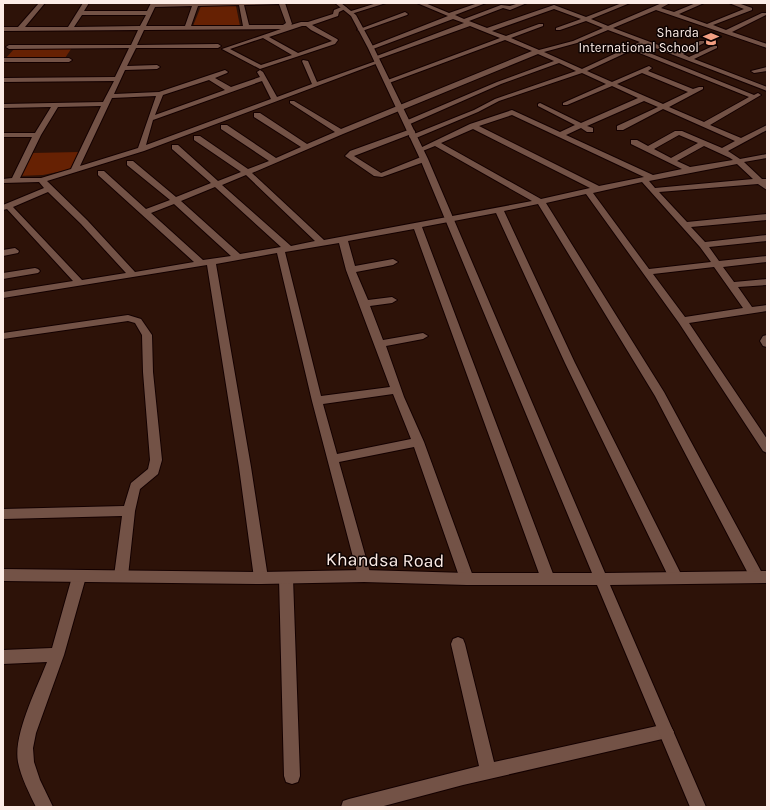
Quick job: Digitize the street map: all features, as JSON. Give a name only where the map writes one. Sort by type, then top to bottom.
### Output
[{"type":"street","points":[[14,39],[42,3]]},
{"type":"street","points":[[70,28],[86,3]]},
{"type":"street","points":[[241,3],[246,27]]},
{"type":"street","points":[[74,172],[105,104],[154,4],[277,3]]},
{"type":"street","points":[[14,39],[70,28],[288,26],[290,24],[282,3]]},
{"type":"street","points":[[308,24],[313,29],[335,41],[260,67],[225,48],[301,24],[308,24],[332,18],[336,15],[336,11],[344,8],[383,3]]},
{"type":"street","points":[[420,3],[488,30],[741,141]]},
{"type":"street","points":[[3,181],[41,180],[74,172],[142,149],[315,84],[375,56],[451,16],[483,3]]},
{"type":"street","points":[[464,21],[511,3]]},
{"type":"street","points":[[503,6],[510,8],[524,3]]},
{"type":"street","points":[[558,28],[571,26],[627,3]]},
{"type":"street","points":[[146,212],[275,161],[340,132],[530,54],[575,42],[667,3]]},
{"type":"street","points":[[674,14],[700,3]]},
{"type":"street","points":[[732,3],[766,14]]},
{"type":"street","points":[[187,28],[196,4]]},
{"type":"street","points":[[488,30],[554,7],[767,90]]},
{"type":"street","points":[[344,8],[360,30],[375,56],[422,154],[698,807]]},
{"type":"street","points":[[656,8],[727,32],[767,49]]},
{"type":"street","points":[[706,26],[749,8]]},
{"type":"street","points":[[80,13],[108,10],[150,12]]},
{"type":"street","points":[[360,30],[405,14]]},
{"type":"street","points":[[727,32],[766,14]]},
{"type":"street","points":[[375,56],[471,23]]},
{"type":"street","points":[[387,82],[541,25]]},
{"type":"street","points":[[3,29],[14,39],[77,46],[218,46]]},
{"type":"street","points":[[263,36],[297,55]]},
{"type":"street","points":[[410,130],[476,111],[497,100],[582,71],[645,42]]},
{"type":"street","points":[[677,55],[702,42]]},
{"type":"street","points":[[3,60],[67,63],[77,46]]},
{"type":"street","points":[[689,59],[716,47]]},
{"type":"street","points":[[631,48],[754,97]]},
{"type":"street","points":[[305,61],[315,84]]},
{"type":"street","points":[[560,61],[499,84],[410,130],[349,156],[376,174],[382,175],[422,154],[435,143],[473,126],[512,112],[561,134],[649,179],[655,190],[702,245],[750,311]]},
{"type":"street","points":[[123,68],[158,67]]},
{"type":"street","points":[[565,104],[649,68]]},
{"type":"street","points":[[754,71],[767,69]]},
{"type":"street","points":[[259,70],[275,99]]},
{"type":"street","points":[[642,71],[694,92]]},
{"type":"street","points":[[110,96],[160,94],[225,72]]},
{"type":"street","points":[[3,80],[60,76],[118,79]]},
{"type":"street","points":[[209,77],[230,90]]},
{"type":"street","points":[[150,119],[263,78]]},
{"type":"street","points":[[620,128],[701,88]]},
{"type":"street","points":[[704,125],[767,90]]},
{"type":"street","points":[[142,149],[150,119],[160,94]]},
{"type":"street","points":[[561,134],[644,98]]},
{"type":"street","points":[[292,102],[340,132]]},
{"type":"street","points":[[3,106],[105,104]]},
{"type":"street","points":[[15,181],[37,135],[56,105]]},
{"type":"street","points":[[540,105],[590,130]]},
{"type":"street","points":[[257,115],[307,147]]},
{"type":"street","points":[[473,126],[598,189]]},
{"type":"street","points":[[224,127],[275,161]]},
{"type":"street","points":[[723,151],[767,127]]},
{"type":"street","points":[[648,149],[678,133],[723,151],[764,181],[767,188]]},
{"type":"street","points":[[3,135],[37,135]]},
{"type":"street","points":[[197,138],[247,172],[321,242]]},
{"type":"street","points":[[634,142],[689,170]]},
{"type":"street","points":[[435,143],[540,202],[660,395],[762,577]]},
{"type":"street","points":[[672,160],[704,143]]},
{"type":"street","points":[[175,147],[218,184],[284,249],[316,401],[364,576]]},
{"type":"street","points":[[3,295],[133,275],[321,242],[343,240],[540,202],[689,170],[767,156]]},
{"type":"street","points":[[130,163],[175,200],[237,256]]},
{"type":"street","points":[[101,173],[206,262],[245,467],[261,578]]},
{"type":"street","points":[[41,180],[84,222],[133,275]]},
{"type":"street","points":[[655,190],[764,181]]},
{"type":"street","points":[[50,188],[5,207],[80,283]]},
{"type":"street","points":[[588,191],[682,321],[767,448]]},
{"type":"street","points":[[499,210],[570,363],[676,578]]},
{"type":"street","points":[[686,225],[767,217]]},
{"type":"street","points":[[417,225],[548,579]]},
{"type":"street","points":[[702,245],[767,238]]},
{"type":"street","points":[[343,240],[364,304],[396,390],[418,442],[467,579]]},
{"type":"street","points":[[3,253],[15,251]]},
{"type":"street","points":[[647,272],[767,259]]},
{"type":"street","points":[[352,270],[393,262]]},
{"type":"street","points":[[3,276],[35,271]]},
{"type":"street","points":[[732,285],[767,282]]},
{"type":"street","points":[[364,304],[392,300]]},
{"type":"street","points":[[682,321],[767,308]]},
{"type":"street","points":[[3,336],[114,318],[128,318],[138,321],[147,335],[148,372],[156,460],[154,471],[135,486],[129,511],[121,576]]},
{"type":"street","points":[[380,344],[423,336]]},
{"type":"street","points":[[767,338],[765,340],[767,344]]},
{"type":"street","points":[[316,401],[396,390]]},
{"type":"street","points":[[333,459],[418,442]]},
{"type":"street","points":[[3,514],[129,511]]},
{"type":"street","name":"Khandsa Road","points":[[3,575],[261,578],[364,576],[467,579],[762,577]]},
{"type":"street","points":[[45,807],[33,783],[26,762],[25,748],[28,733],[57,655],[79,577]]},
{"type":"street","points":[[286,578],[292,776]]},
{"type":"street","points":[[458,644],[488,771]]},
{"type":"street","points":[[3,657],[57,655]]},
{"type":"street","points":[[350,807],[488,771],[666,732]]},
{"type":"shaded area","points":[[201,6],[236,6],[240,26],[193,26]]},
{"type":"shaded area","points":[[14,49],[71,49],[65,58],[6,58]]},
{"type":"shaded area","points":[[80,152],[72,169],[43,175],[18,176],[31,153]]},
{"type":"place","name":"Sharda International School","points":[[711,39]]}]
